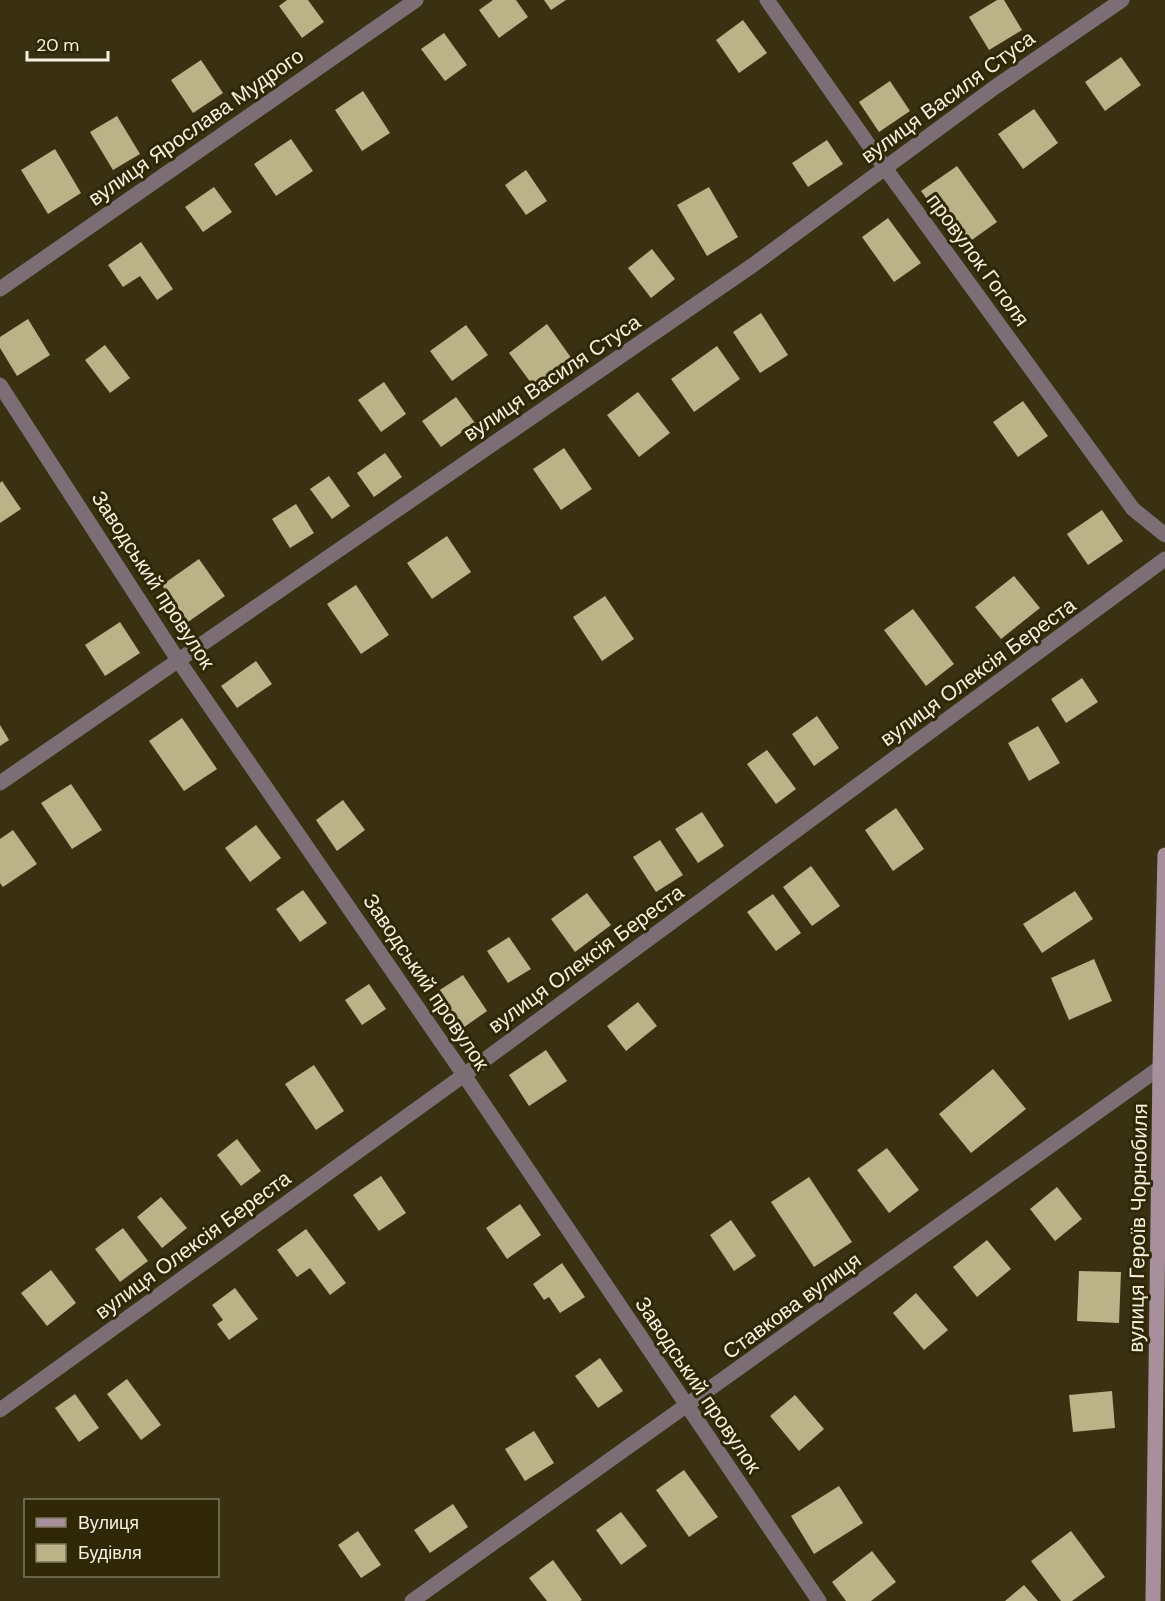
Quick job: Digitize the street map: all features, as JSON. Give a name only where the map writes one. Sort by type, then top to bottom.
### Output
[{"type":"street","name":"вулиця Ярослава Мудрого","points":[[0,289],[416,0]]},
{"type":"street","name":"провулок Гоголя","points":[[767,0],[885,168],[1133,509],[1165,535]]},
{"type":"street","name":"вулиця Василя Стуса","points":[[0,783],[753,265],[998,85],[1122,0]]},
{"type":"street","name":"Заводський провулок","points":[[0,385],[178,660],[464,1075],[819,1601]]},
{"type":"street","name":"вулиця Олексія Береста","points":[[0,1410],[464,1075],[1165,559]]},
{"type":"street","name":"вулиця Героїв Чорнобиля","points":[[1155,1598],[1165,855]]},
{"type":"street","name":"Ставкова вулиця","points":[[412,1601],[1162,1065]]},
{"type":"building","points":[[287,0],[308,0],[324,22],[302,38],[279,6]]},
{"type":"building","points":[[493,0],[516,0],[528,17],[499,38],[479,10]]},
{"type":"building","points":[[544,0],[566,0],[551,10]]},
{"type":"building","points":[[997,0],[1004,0],[1022,30],[989,50],[969,17]]},
{"type":"building","points":[[743,20],[767,53],[739,73],[716,40]]},
{"type":"building","points":[[444,33],[467,65],[445,81],[421,49]]},
{"type":"building","points":[[1121,57],[1141,85],[1105,111],[1085,82]]},
{"type":"building","points":[[201,60],[223,93],[193,113],[171,80]]},
{"type":"building","points":[[890,81],[910,111],[879,132],[859,102]]},
{"type":"building","points":[[363,91],[390,133],[362,151],[335,110]]},
{"type":"building","points":[[1034,109],[1058,143],[1023,169],[998,134]]},
{"type":"building","points":[[117,116],[140,154],[113,170],[90,132]]},
{"type":"building","points":[[291,139],[313,171],[276,196],[254,164]]},
{"type":"building","points":[[827,140],[843,164],[808,187],[792,163]]},
{"type":"building","points":[[55,149],[81,193],[48,214],[21,170]]},
{"type":"building","points":[[957,166],[997,222],[962,247],[921,191]]},
{"type":"building","points":[[526,170],[547,201],[526,215],[505,185]]},
{"type":"building","points":[[214,187],[232,212],[203,232],[185,207]]},
{"type":"building","points":[[709,187],[738,237],[707,256],[677,205]]},
{"type":"building","points":[[888,218],[921,263],[894,282],[862,237]]},
{"type":"building","points":[[141,242],[173,289],[157,300],[140,276],[123,287],[108,265]]},
{"type":"building","points":[[652,249],[675,279],[651,298],[628,268]]},
{"type":"building","points":[[761,313],[788,355],[760,373],[733,332]]},
{"type":"building","points":[[28,319],[50,355],[17,376],[0,348],[0,337]]},
{"type":"building","points":[[547,324],[572,359],[534,387],[509,353]]},
{"type":"building","points":[[466,325],[488,355],[452,381],[430,351]]},
{"type":"building","points":[[105,345],[130,378],[110,393],[85,360]]},
{"type":"building","points":[[717,346],[740,379],[694,412],[671,379]]},
{"type":"building","points":[[384,382],[406,414],[381,432],[358,400]]},
{"type":"building","points":[[638,392],[670,433],[639,457],[607,415]]},
{"type":"building","points":[[456,397],[475,423],[441,447],[422,421]]},
{"type":"building","points":[[1023,401],[1048,436],[1018,457],[993,422]]},
{"type":"building","points":[[564,448],[592,489],[561,510],[533,469]]},
{"type":"building","points":[[385,453],[402,477],[374,497],[357,473]]},
{"type":"building","points":[[329,476],[350,506],[332,519],[310,489]]},
{"type":"building","points":[[2,481],[21,509],[0,523],[0,483]]},
{"type":"building","points":[[296,504],[314,533],[290,548],[272,519]]},
{"type":"building","points":[[1102,510],[1123,541],[1088,565],[1067,534]]},
{"type":"building","points":[[447,536],[471,572],[432,599],[407,563]]},
{"type":"building","points":[[199,559],[225,596],[188,622],[162,585]]},
{"type":"building","points":[[1014,576],[1040,608],[1001,639],[975,607]]},
{"type":"building","points":[[356,585],[389,635],[361,654],[327,604]]},
{"type":"building","points":[[605,596],[634,639],[602,661],[573,617]]},
{"type":"building","points":[[913,609],[954,664],[926,686],[884,630]]},
{"type":"building","points":[[120,622],[140,653],[105,676],[85,645]]},
{"type":"building","points":[[256,661],[272,684],[237,708],[221,686]]},
{"type":"building","points":[[1082,678],[1098,702],[1066,723],[1051,699]]},
{"type":"building","points":[[817,716],[839,748],[814,766],[792,734]]},
{"type":"building","points":[[182,718],[217,769],[184,791],[149,741]]},
{"type":"building","points":[[0,725],[9,740],[0,746]]},
{"type":"building","points":[[1038,726],[1060,763],[1029,781],[1008,743]]},
{"type":"building","points":[[767,750],[796,789],[776,804],[747,764]]},
{"type":"building","points":[[71,784],[102,830],[72,849],[41,803]]},
{"type":"building","points":[[343,800],[365,830],[337,851],[316,820]]},
{"type":"building","points":[[896,808],[924,849],[893,871],[865,830]]},
{"type":"building","points":[[702,812],[724,846],[698,863],[675,829]]},
{"type":"building","points":[[256,825],[281,858],[250,882],[225,848]]},
{"type":"building","points":[[13,830],[37,864],[3,887],[0,883],[0,839]]},
{"type":"building","points":[[660,840],[683,875],[656,892],[633,857]]},
{"type":"building","points":[[811,866],[840,906],[812,926],[783,887]]},
{"type":"building","points":[[303,890],[327,923],[300,942],[276,909]]},
{"type":"building","points":[[1075,891],[1093,919],[1042,953],[1023,924]]},
{"type":"building","points":[[587,893],[611,925],[575,952],[551,919]]},
{"type":"building","points":[[773,894],[801,933],[776,951],[747,912]]},
{"type":"building","points":[[509,937],[531,969],[508,983],[487,951]]},
{"type":"building","points":[[1094,959],[1112,1001],[1069,1020],[1051,978]]},
{"type":"building","points":[[463,975],[487,1011],[460,1030],[435,993]]},
{"type":"building","points":[[369,984],[386,1009],[362,1025],[345,1000]]},
{"type":"building","points":[[638,1002],[657,1026],[626,1051],[607,1026]]},
{"type":"building","points":[[546,1050],[567,1081],[529,1106],[509,1075]]},
{"type":"building","points":[[314,1065],[344,1111],[316,1130],[285,1084]]},
{"type":"building","points":[[993,1069],[1026,1109],[971,1153],[939,1114]]},
{"type":"building","points":[[237,1139],[261,1171],[241,1186],[217,1155]]},
{"type":"building","points":[[887,1148],[919,1190],[889,1213],[857,1170]]},
{"type":"building","points":[[381,1176],[406,1213],[379,1231],[353,1195]]},
{"type":"building","points":[[809,1177],[852,1242],[814,1267],[771,1202]]},
{"type":"building","points":[[1057,1187],[1082,1219],[1055,1241],[1030,1209]]},
{"type":"building","points":[[161,1197],[187,1228],[162,1248],[137,1217]]},
{"type":"building","points":[[520,1204],[541,1235],[507,1259],[486,1228]]},
{"type":"building","points":[[731,1220],[756,1256],[734,1271],[710,1235]]},
{"type":"building","points":[[123,1228],[148,1261],[120,1282],[95,1249]]},
{"type":"building","points":[[306,1229],[346,1283],[330,1295],[310,1268],[297,1277],[277,1250]]},
{"type":"building","points":[[987,1240],[1011,1269],[977,1297],[953,1267]]},
{"type":"building","points":[[562,1263],[585,1297],[560,1313],[549,1297],[544,1300],[533,1284]]},
{"type":"building","points":[[51,1270],[76,1303],[47,1326],[21,1293]]},
{"type":"building","points":[[1079,1271],[1121,1272],[1119,1323],[1077,1321]]},
{"type":"building","points":[[235,1288],[258,1319],[229,1340],[217,1324],[223,1320],[212,1305]]},
{"type":"building","points":[[916,1293],[948,1330],[924,1350],[893,1313]]},
{"type":"building","points":[[600,1358],[623,1391],[598,1408],[575,1376]]},
{"type":"building","points":[[127,1379],[161,1425],[141,1440],[107,1394]]},
{"type":"building","points":[[1112,1391],[1115,1428],[1073,1432],[1069,1395]]},
{"type":"building","points":[[75,1394],[99,1428],[79,1442],[55,1408]]},
{"type":"building","points":[[795,1395],[824,1429],[799,1451],[770,1416]]},
{"type":"building","points":[[534,1431],[554,1463],[525,1481],[505,1449]]},
{"type":"building","points":[[684,1470],[718,1517],[689,1537],[656,1490]]},
{"type":"building","points":[[839,1486],[863,1523],[814,1554],[791,1516]]},
{"type":"building","points":[[453,1504],[468,1527],[430,1553],[414,1530]]},
{"type":"building","points":[[621,1512],[647,1546],[621,1565],[596,1530]]},
{"type":"building","points":[[358,1531],[381,1565],[361,1578],[338,1545]]},
{"type":"building","points":[[1071,1531],[1105,1577],[1072,1601],[1061,1601],[1031,1561]]},
{"type":"building","points":[[872,1551],[896,1582],[871,1601],[846,1601],[832,1582]]},
{"type":"building","points":[[553,1560],[582,1600],[547,1601],[529,1578]]},
{"type":"building","points":[[1024,1585],[1038,1601],[1005,1601]]}]
